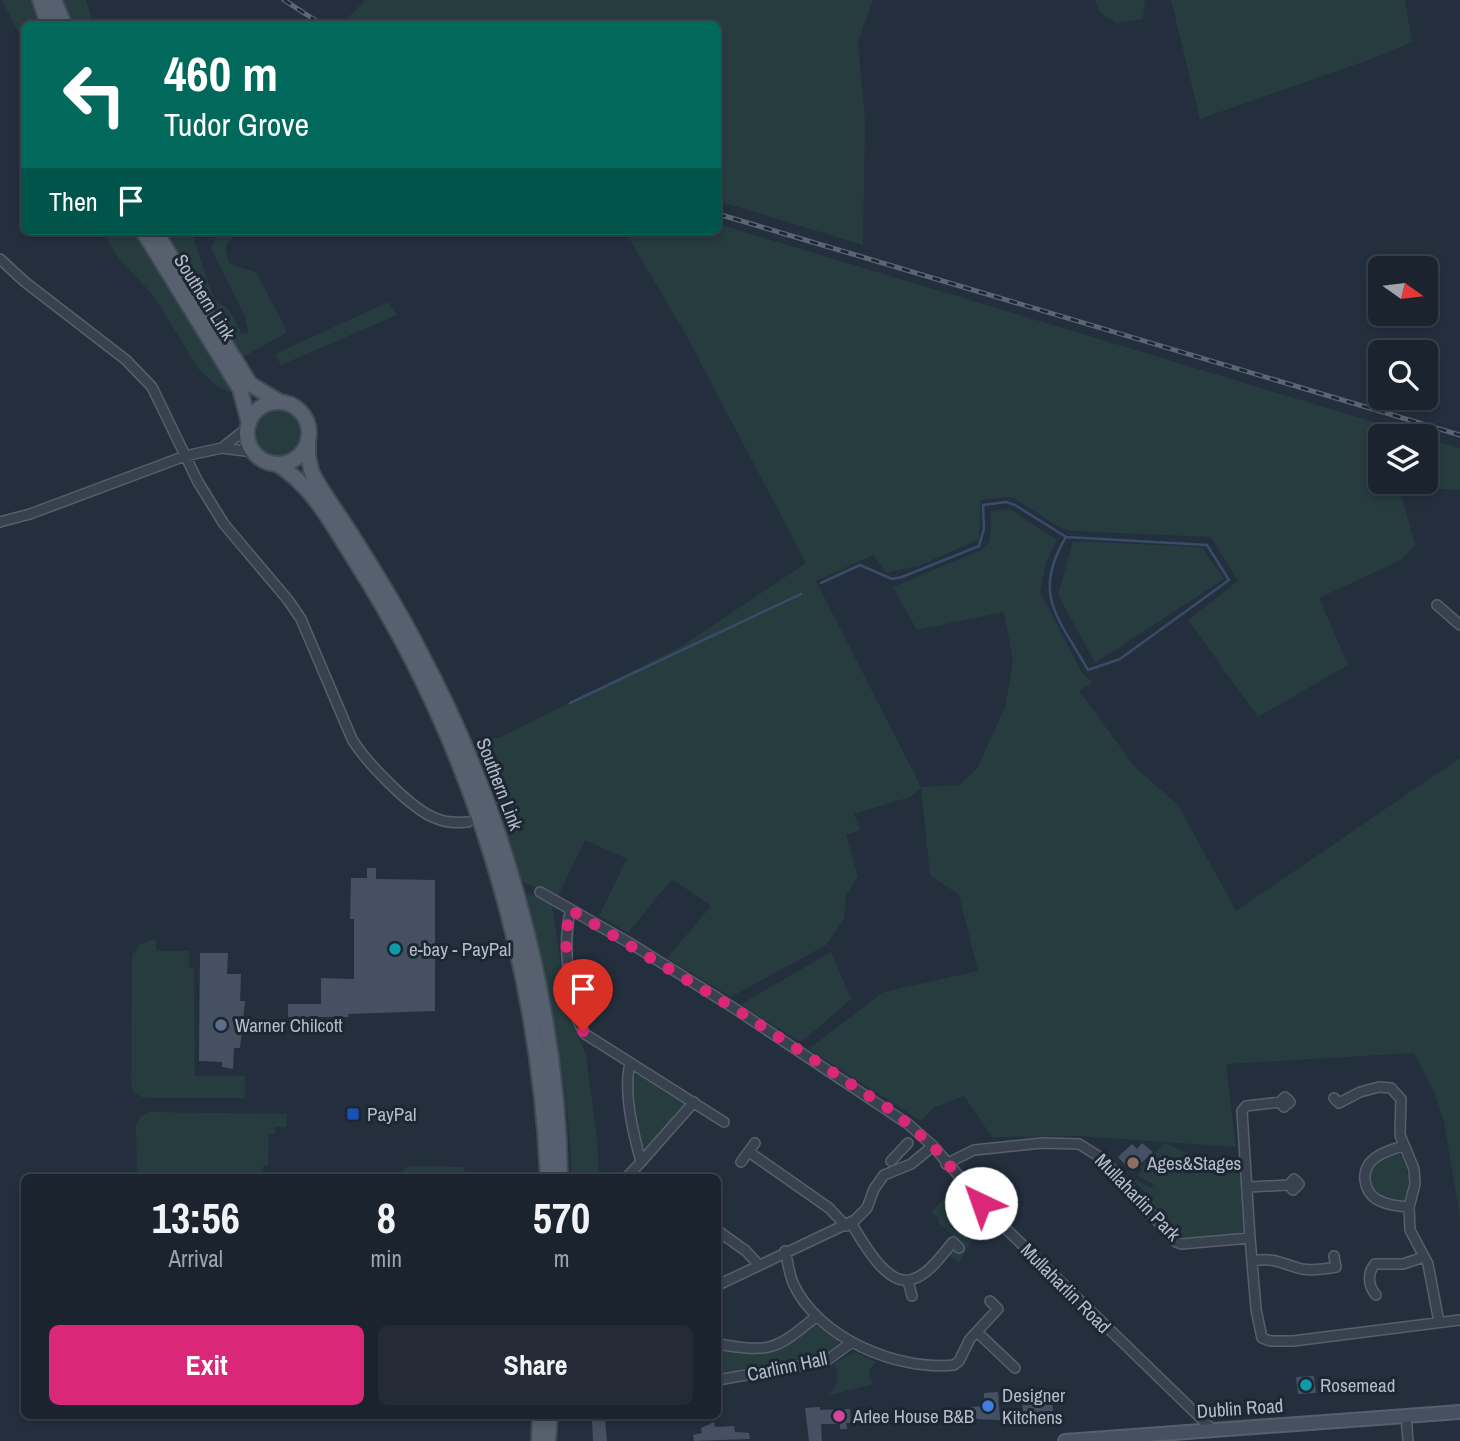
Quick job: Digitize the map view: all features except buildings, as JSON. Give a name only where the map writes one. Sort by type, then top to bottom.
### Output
[{"type":"main road","points":[[40,0],[47,21]]},
{"type":"main road","points":[[54,0],[63,21]]},
{"type":"main road","name":"Southern Link","points":[[145,235],[240,388],[248,426]]},
{"type":"main road","name":"Southern Link","points":[[157,235],[250,384],[264,395],[280,402]]},
{"type":"main road","points":[[280,402],[295,407],[302,414],[307,423],[309,439],[301,454],[286,463],[277,464],[264,461],[253,452],[247,436],[248,426],[261,407],[280,402]]},
{"type":"main road","name":"Southern Link","points":[[309,439],[308,456],[312,473],[387,592],[420,652],[463,740],[506,853],[529,949],[547,1043],[561,1174]]},
{"type":"main road","name":"Southern Link","points":[[277,464],[307,487],[394,626],[432,702],[476,808],[499,880],[522,973],[536,1049],[548,1174]]},
{"type":"main road","name":"Dublin Road","points":[[1065,1441],[1460,1412]]},
{"type":"main road","points":[[540,1419],[543,1440]]},
{"type":"main road","points":[[543,1440],[552,1419]]},
{"type":"street","points":[[0,259],[140,373],[162,405],[185,456],[224,524],[288,600],[300,619],[352,739],[372,768],[431,817],[453,823],[468,822]]},
{"type":"street","points":[[222,448],[248,426]]},
{"type":"street","points":[[0,522],[30,514],[185,456],[222,448],[253,452]]},
{"type":"street","points":[[1437,605],[1460,625]]},
{"type":"street","name":"Mullaharlin Road","points":[[540,892],[663,963],[894,1112],[933,1146],[1000,1223],[1213,1430]]},
{"type":"street","points":[[571,910],[565,934],[570,980],[581,1028],[595,1042],[724,1122]]},
{"type":"street","points":[[630,1063],[630,1111],[641,1161]]},
{"type":"street","points":[[1335,1098],[1339,1103],[1367,1090],[1391,1088],[1401,1099],[1399,1124],[1403,1146],[1414,1169],[1415,1184],[1409,1208],[1410,1230],[1430,1274],[1439,1322]]},
{"type":"street","points":[[630,1174],[694,1102]]},
{"type":"street","points":[[1280,1102],[1252,1104],[1242,1111],[1256,1309],[1262,1338],[1278,1342],[1460,1320]]},
{"type":"street","points":[[741,1163],[755,1143]]},
{"type":"street","name":"Mullaharlin Park","points":[[946,1164],[974,1150],[1042,1143],[1079,1144],[1103,1159],[1176,1242],[1181,1244],[1250,1238]]},
{"type":"street","points":[[721,1284],[785,1251],[849,1224],[867,1208],[874,1189],[884,1175],[913,1163],[933,1146]]},
{"type":"street","points":[[1403,1146],[1373,1159],[1365,1175],[1367,1188],[1376,1199],[1409,1208]]},
{"type":"street","points":[[891,1161],[904,1147],[913,1163]]},
{"type":"street","points":[[749,1152],[849,1224],[877,1262],[892,1275],[908,1281],[924,1272],[953,1242],[959,1248]]},
{"type":"street","points":[[1249,1187],[1289,1185]]},
{"type":"street","points":[[721,1233],[746,1251],[758,1265]]},
{"type":"street","name":"Carlinn Hall","points":[[785,1251],[793,1282],[817,1316],[834,1332],[885,1357],[949,1366],[959,1361],[976,1332],[998,1309],[990,1301]]},
{"type":"street","points":[[1253,1261],[1274,1259],[1306,1270],[1323,1269],[1336,1267],[1334,1256]]},
{"type":"street","points":[[1376,1295],[1369,1274],[1375,1264],[1403,1264],[1424,1257]]},
{"type":"street","points":[[908,1281],[912,1296]]},
{"type":"street","name":"Carlinn Hall","points":[[721,1344],[756,1348],[781,1345],[817,1316]]},
{"type":"street","points":[[976,1332],[1015,1368]]},
{"type":"street","name":"Carlinn Hall","points":[[721,1379],[826,1361],[852,1342]]},
{"type":"street","points":[[1181,1432],[1192,1417],[1190,1408]]},
{"type":"street","points":[[1406,1415],[1408,1441]]},
{"type":"green space","points":[[2,0],[33,0],[41,21],[21,21],[21,38]]},
{"type":"green space","points":[[59,0],[86,0],[92,21],[66,21]]},
{"type":"green space","points":[[365,0],[873,0],[858,41],[865,120],[863,245],[721,202],[721,21],[345,21]]},
{"type":"green space","points":[[1095,0],[1145,0],[1143,19],[1116,23],[1099,11]]},
{"type":"green space","points":[[1171,0],[1405,0],[1412,42],[1200,119]]},
{"type":"green space","points":[[721,225],[1380,424],[1368,424],[1368,494],[1401,494],[1415,545],[1401,560],[1319,598],[1348,665],[1258,717],[1188,620],[1238,581],[1211,537],[1072,531],[1059,527],[1012,497],[981,500],[979,539],[921,565],[886,573],[873,555],[816,581],[921,787],[959,785],[977,769],[1005,707],[1013,662],[1004,612],[917,630],[893,587],[981,550],[990,541],[991,511],[1009,509],[1057,540],[1046,562],[1040,592],[1082,673],[1092,682],[1079,691],[1135,767],[1178,805],[1236,911],[1460,758],[1460,1218],[1444,1121],[1434,1091],[1414,1053],[1226,1064],[1236,1147],[1078,1136],[992,1137],[964,1096],[933,1108],[921,1121],[809,1049],[883,992],[978,971],[959,895],[930,875],[921,788],[910,797],[854,814],[860,830],[846,835],[858,876],[846,895],[844,919],[826,945],[731,997],[667,958],[711,906],[672,879],[628,933],[599,916],[627,859],[585,840],[558,896],[523,882],[474,746],[490,738],[499,738],[682,646],[806,563],[686,335],[627,235],[721,235]]},
{"type":"green space","points":[[104,235],[138,235],[222,373],[230,392],[218,387],[200,371],[153,295],[119,259]]},
{"type":"green space","points":[[164,235],[192,235],[214,299],[229,310],[241,333],[249,334],[244,314],[211,248],[216,235],[234,235],[225,247],[229,264],[256,272],[286,333],[241,358]]},
{"type":"green space","points":[[388,302],[397,315],[281,365],[275,354]]},
{"type":"green space","points":[[277,408],[294,415],[301,432],[294,449],[277,456],[260,449],[253,432],[260,415]]},
{"type":"green space","points":[[1438,442],[1460,448],[1460,490],[1438,489]]},
{"type":"green space","points":[[1073,541],[1202,547],[1224,579],[1095,663],[1058,595]]},
{"type":"green space","points":[[529,893],[552,906],[564,986],[586,1056],[599,1174],[572,1174],[562,1071],[527,895]]},
{"type":"green space","points":[[155,939],[157,951],[189,951],[189,968],[194,969],[195,1076],[245,1076],[245,1098],[146,1098],[138,1095],[132,1088],[132,955],[140,944]]},
{"type":"green space","points":[[831,952],[851,999],[801,1042],[745,1008],[743,1003]]},
{"type":"green space","points":[[641,1073],[685,1101],[686,1106],[648,1147],[643,1147],[639,1142],[632,1079]]},
{"type":"green space","points":[[149,1112],[287,1114],[286,1127],[275,1127],[275,1134],[269,1134],[268,1165],[263,1166],[263,1174],[137,1174],[136,1125],[140,1118]]},
{"type":"green space","points":[[1165,1143],[1205,1161],[1241,1164],[1247,1229],[1245,1235],[1179,1241],[1148,1206],[1152,1201],[1131,1177],[1150,1188],[1154,1185],[1137,1175],[1142,1170],[1140,1167]]},
{"type":"green space","points":[[1400,1154],[1408,1177],[1404,1200],[1380,1194],[1373,1188],[1370,1180],[1377,1165],[1386,1158]]},
{"type":"green space","points":[[408,1166],[464,1167],[465,1174],[399,1174]]},
{"type":"green space","points":[[955,1188],[991,1224],[974,1236],[959,1263],[950,1256],[953,1251],[958,1254],[965,1246],[938,1222],[940,1219],[931,1212]]},
{"type":"green space","points":[[813,1325],[823,1327],[839,1340],[837,1350],[793,1364],[721,1376],[721,1349],[759,1353],[789,1343]]},
{"type":"green space","points":[[855,1352],[876,1362],[869,1371],[873,1384],[827,1396],[837,1381],[834,1363]]},
{"type":"waterway","points":[[821,583],[860,565],[892,579],[902,577],[979,546],[984,529],[983,505],[1006,502],[1066,537],[1207,545],[1229,580],[1120,659],[1088,670],[1059,620],[1050,591],[1056,557],[1066,537]]},
{"type":"waterway","points":[[570,703],[801,594]]},
{"type":"railway","points":[[284,0],[316,21]]},
{"type":"railway","points":[[721,215],[1460,435]]},
{"type":"place","name":"e-bay - PayPal","points":[[395,949]]},
{"type":"place","name":"Warner Chilcott","points":[[221,1025]]},
{"type":"place","name":"PayPal","points":[[353,1114]]},
{"type":"place","name":"Ages&Stages","points":[[1133,1163]]},
{"type":"place","name":"Rosemead","points":[[1306,1385]]},
{"type":"place","name":"Designer Kitchens","points":[[988,1406]]},
{"type":"place","name":"Arlee House B&B","points":[[839,1416]]},
{"type":"route","points":[[583,1031],[570,980],[565,934],[571,910],[702,988],[894,1112],[933,1146],[981,1203]]}]
